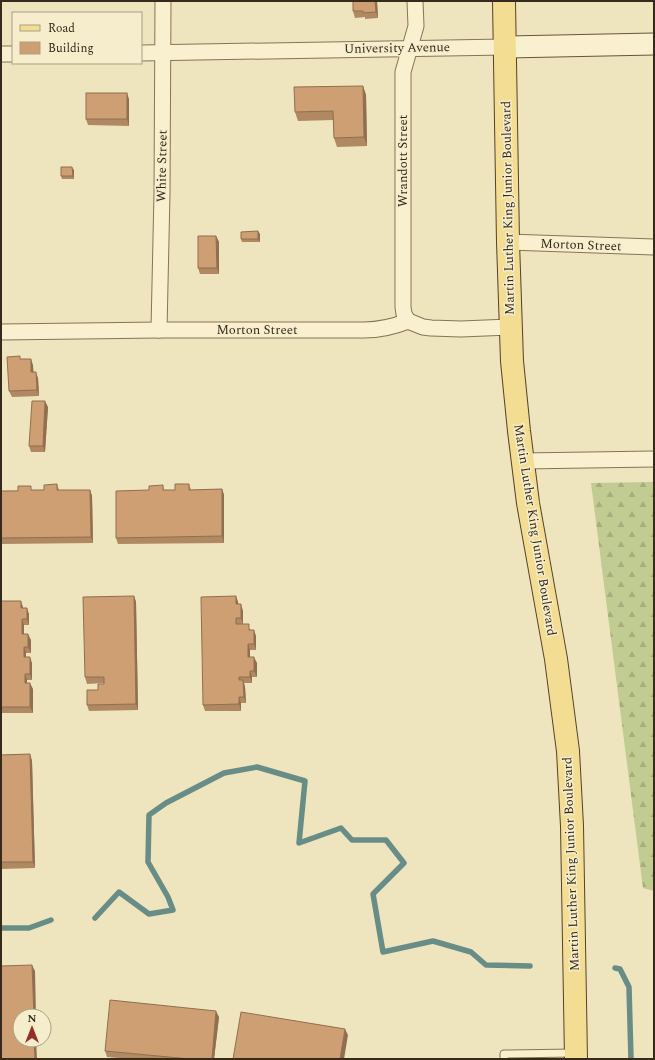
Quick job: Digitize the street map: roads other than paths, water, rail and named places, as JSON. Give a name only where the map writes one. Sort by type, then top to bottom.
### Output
[{"type":"main road","name":"Martin Luther King Junior Boulevard","points":[[504,1],[510,327],[515,398],[522,461],[556,659],[568,751],[572,826],[576,1056]]},
{"type":"street","name":"White Street","points":[[159,330],[162,201],[163,1]]},
{"type":"street","name":"Wrandott Street","points":[[408,321],[404,314],[403,307],[403,72],[416,26],[415,1]]},
{"type":"street","name":"University Avenue","points":[[142,53],[654,44]]},
{"type":"street","points":[[1,54],[12,54]]},
{"type":"street","name":"Morton Street","points":[[508,242],[654,247]]},
{"type":"street","name":"Morton Street","points":[[1,332],[380,330],[408,321]]},
{"type":"street","points":[[408,321],[423,327],[431,328],[461,329],[510,327]]},
{"type":"street","points":[[522,461],[654,459]]},
{"type":"lane","points":[[504,1059],[504,1054],[576,1056]]},
{"type":"waterway","points":[[95,918],[119,892],[149,914],[173,910],[168,897],[148,862],[149,815],[166,803],[224,773],[257,767],[305,781],[299,843],[341,828],[352,840],[386,840],[404,863],[373,894],[383,952],[433,941],[471,952],[486,965],[530,966]]},
{"type":"waterway","points":[[1,928],[29,928],[51,920]]},
{"type":"waterway","points":[[615,968],[620,969],[629,987],[631,1059]]}]
